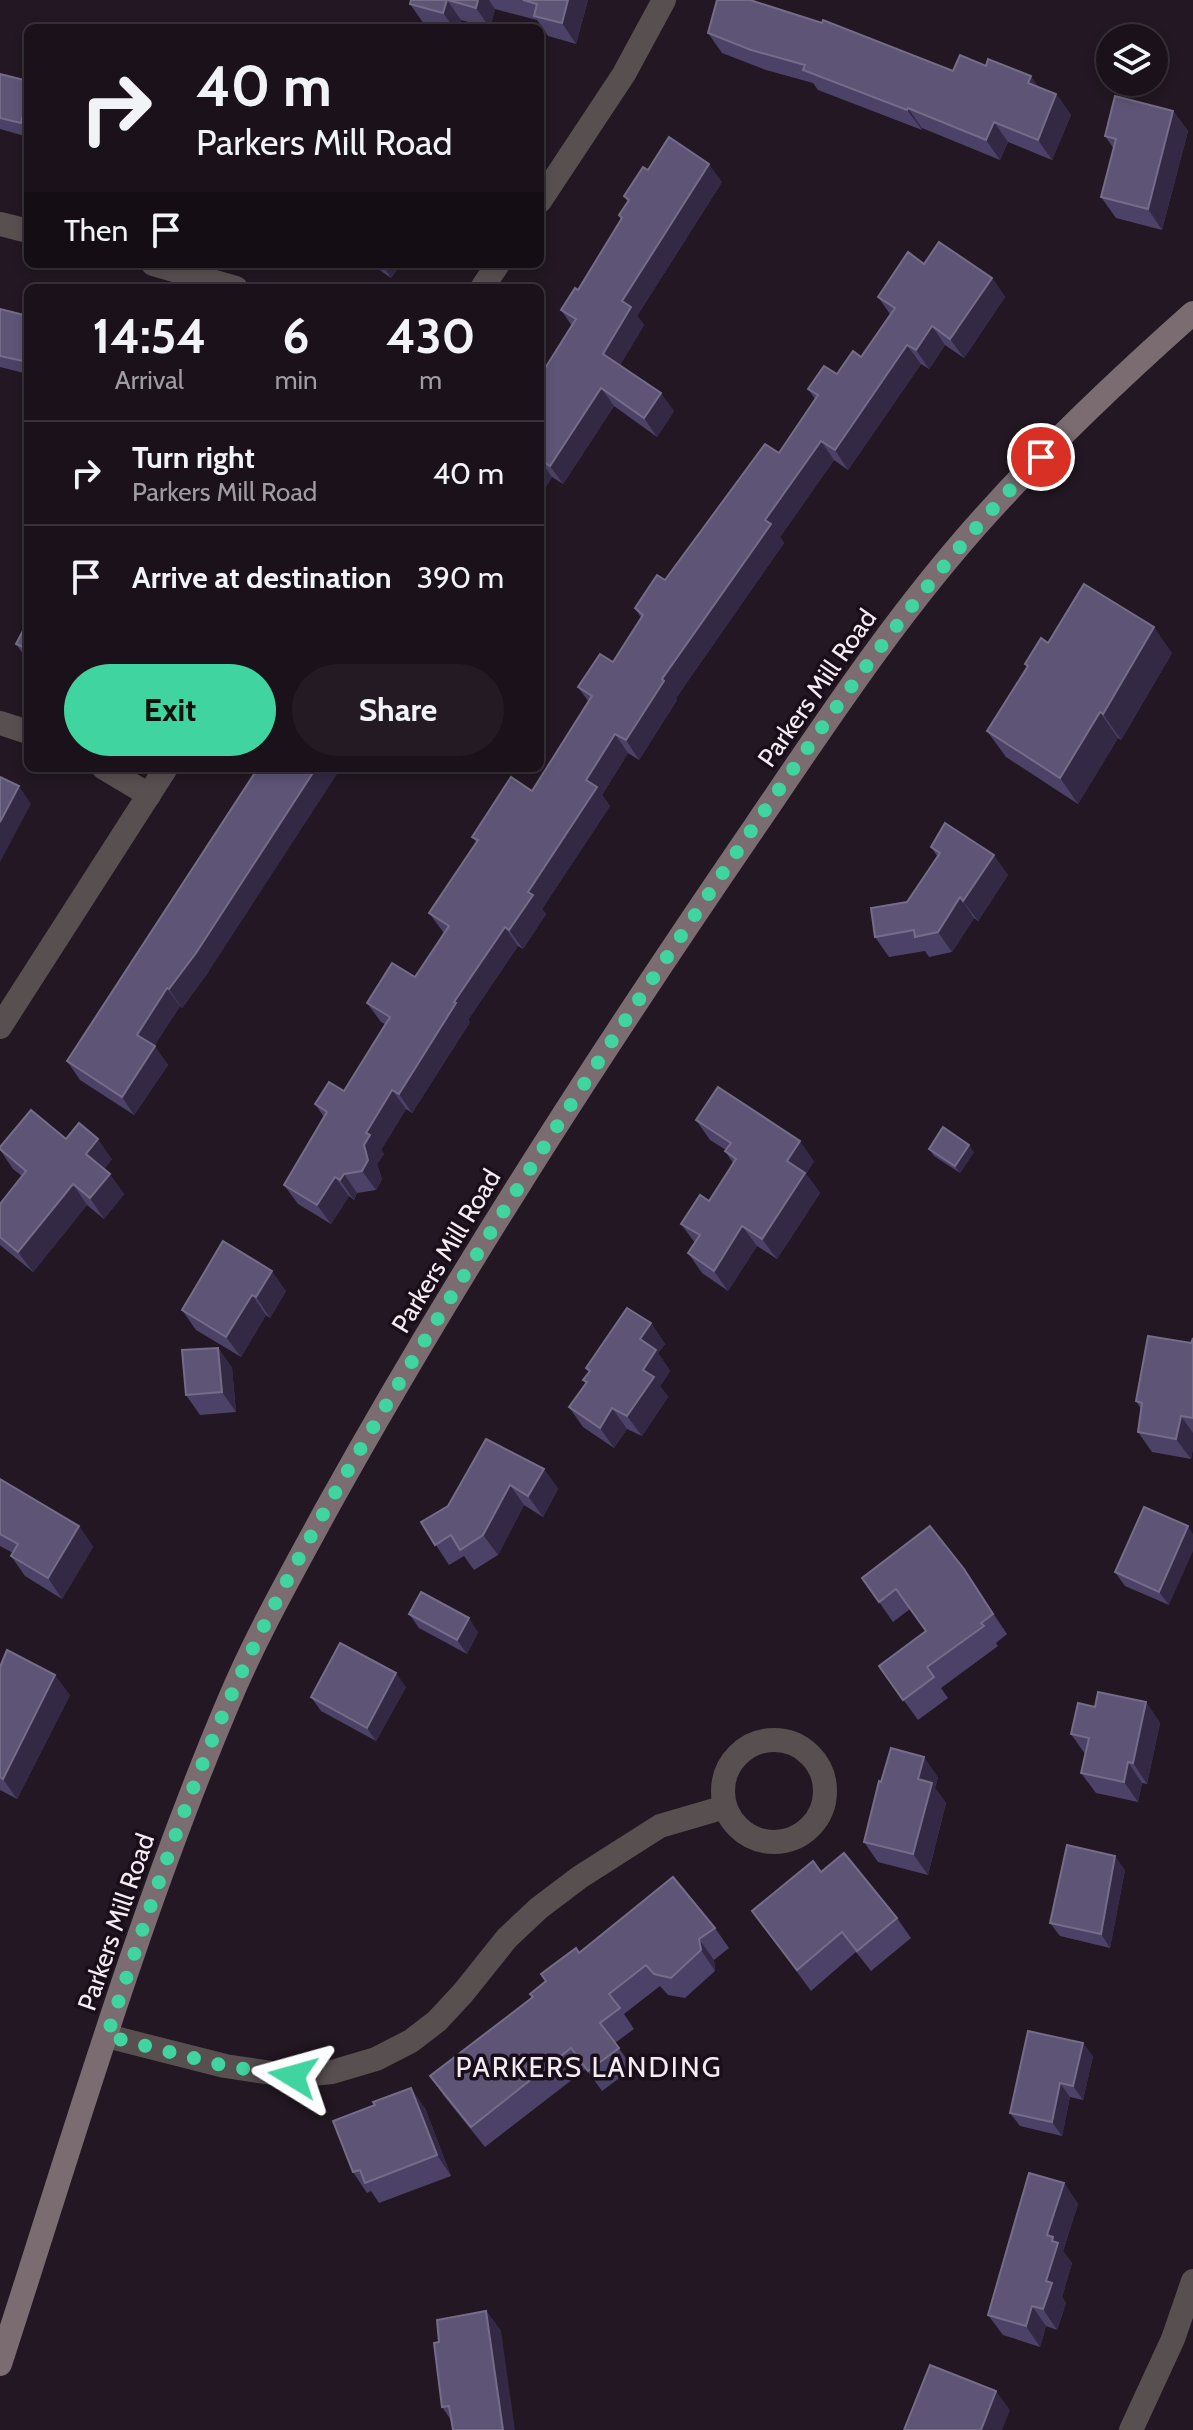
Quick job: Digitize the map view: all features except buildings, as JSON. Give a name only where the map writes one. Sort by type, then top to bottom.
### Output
[{"type":"main road","name":"Parkers Mill Road","points":[[0,2364],[165,1861],[230,1698],[275,1603],[359,1450],[567,1107],[827,719],[914,601],[983,518],[1138,362],[1193,313]]},
{"type":"street","points":[[544,195],[624,74],[664,0]]},
{"type":"street","points":[[0,224],[24,230]]},
{"type":"street","points":[[167,268],[222,284]]},
{"type":"street","points":[[0,723],[24,731]]},
{"type":"street","points":[[111,772],[149,795]]},
{"type":"street","points":[[0,1027],[163,772]]},
{"type":"street","points":[[778,1739],[794,1744],[809,1753],[819,1766],[824,1782],[824,1799],[819,1815],[808,1828],[794,1837],[778,1842],[746,1834],[733,1822],[725,1807],[722,1790],[725,1774],[733,1759],[761,1741],[778,1739]]},
{"type":"street","points":[[107,2036],[225,2066],[293,2076],[332,2072],[376,2059],[411,2041],[437,2021],[507,1938],[539,1908],[580,1877],[660,1826],[725,1807]]},
{"type":"street","points":[[1131,2430],[1173,2339],[1193,2281]]},
{"type":"district","name":"PARKERS LANDING","points":[[589,2067]]},
{"type":"route","points":[[293,2076],[225,2066],[107,2036],[165,1861],[230,1698],[275,1603],[359,1450],[567,1107],[827,719],[914,601],[983,518],[1041,457]]}]
